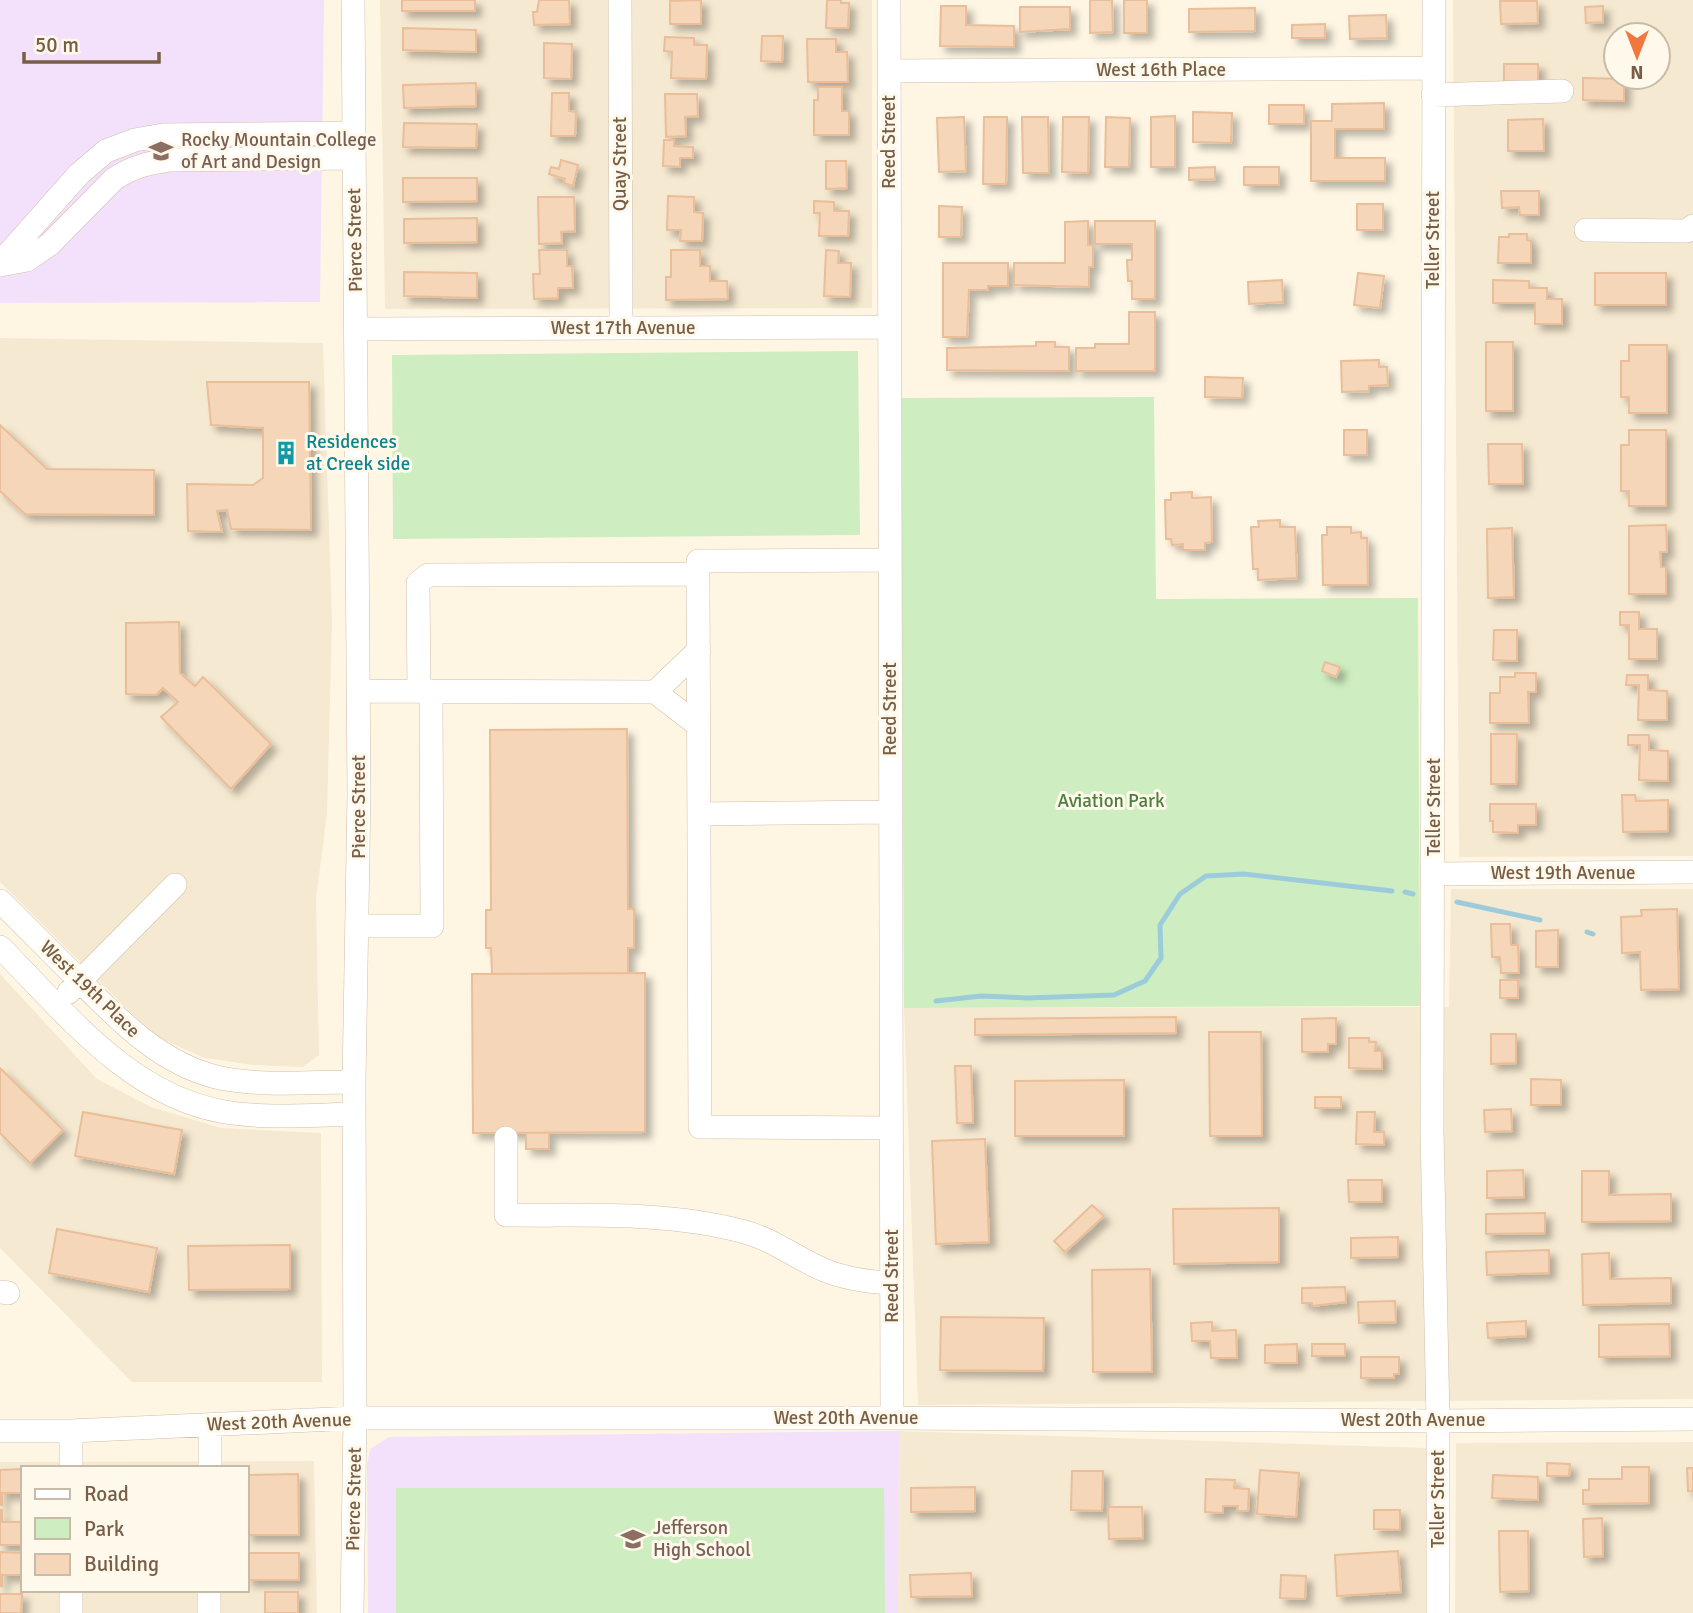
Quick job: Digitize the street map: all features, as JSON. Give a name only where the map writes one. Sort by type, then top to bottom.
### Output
[{"type":"street","name":"Pierce Street","points":[[352,1613],[359,691],[353,0]]},
{"type":"street","name":"Quay Street","points":[[620,0],[621,328]]},
{"type":"street","name":"Reed Street","points":[[889,0],[892,1418]]},
{"type":"street","name":"Teller Street","points":[[1434,0],[1432,1129],[1438,1421],[1438,1613]]},
{"type":"street","name":"West 16th Place","points":[[889,71],[1433,68]]},
{"type":"street","points":[[1433,95],[1562,91]]},
{"type":"street","points":[[0,264],[79,174],[106,151],[135,139],[163,135],[354,133]]},
{"type":"street","points":[[0,264],[27,260],[50,244],[114,179],[126,170],[146,163],[169,160],[354,158]]},
{"type":"street","points":[[1586,230],[1687,231],[1693,226]]},
{"type":"street","name":"West 17th Avenue","points":[[356,329],[889,327]]},
{"type":"street","points":[[890,559],[698,561],[698,574],[700,1127],[891,1128]]},
{"type":"street","points":[[357,926],[432,926],[425,691],[418,583],[428,575],[698,574]]},
{"type":"street","points":[[655,692],[699,650]]},
{"type":"street","points":[[359,691],[655,692],[699,726]]},
{"type":"street","points":[[699,814],[891,812]]},
{"type":"street","name":"West 19th Avenue","points":[[1434,874],[1693,872]]},
{"type":"street","points":[[57,1004],[175,885]]},
{"type":"street","name":"West 19th Place","points":[[0,901],[138,1037],[166,1056],[214,1076],[250,1082],[354,1082]]},
{"type":"street","name":"West 19th Place","points":[[0,947],[118,1063],[150,1084],[187,1102],[225,1112],[248,1114],[354,1114]]},
{"type":"street","points":[[506,1138],[506,1215],[689,1220],[744,1231],[786,1249],[823,1270],[855,1280],[892,1283]]},
{"type":"street","name":"West 20th Avenue","points":[[0,1430],[71,1430],[355,1418],[1438,1421],[1693,1419]]},
{"type":"street","points":[[210,1425],[210,1466]]},
{"type":"street","points":[[71,1430],[71,1466]]},
{"type":"street","points":[[71,1592],[71,1613]]},
{"type":"street","points":[[209,1592],[209,1613]]},
{"type":"shaded area","name":"Rocky Mountain College of Art and Design","points":[[0,0],[324,0],[320,302],[0,303]]},
{"type":"shaded area","points":[[380,0],[872,0],[872,308],[385,309]]},
{"type":"shaded area","points":[[1453,0],[1693,0],[1693,856],[1459,857]]},
{"type":"shaded area","points":[[0,338],[323,343],[332,620],[327,814],[316,899],[319,1055],[303,1067],[253,1065],[205,1058],[153,1035],[0,882]]},
{"type":"shaded area","points":[[1451,889],[1693,889],[1693,1399],[918,1405],[904,1008],[1449,1007]]},
{"type":"shaded area","points":[[0,974],[97,1079],[151,1107],[221,1128],[321,1133],[322,1382],[132,1382],[0,1248]]},
{"type":"shaded area","points":[[899,1431],[1427,1448],[1426,1613],[898,1613]]},
{"type":"shaded area","name":"Jefferson High School","points":[[899,1431],[898,1613],[368,1613],[367,1465],[370,1449],[389,1437]]},
{"type":"shaded area","points":[[1693,1442],[1693,1613],[1455,1613],[1456,1443]]},
{"type":"shaded area","points":[[314,1461],[317,1613],[0,1613],[0,1462]]},
{"type":"green space","points":[[858,351],[860,535],[393,539],[392,355]]},
{"type":"green space","name":"Aviation Park","points":[[1154,397],[1156,599],[1418,598],[1420,1006],[904,1008],[901,398]]},
{"type":"green space","name":"Jefferson High School","points":[[396,1488],[884,1488],[885,1613],[396,1613]]},
{"type":"building","points":[[402,0],[475,0],[475,11],[402,11]]},
{"type":"building","points":[[539,0],[569,0],[570,24],[534,25],[533,12],[537,12]]},
{"type":"building","points":[[701,0],[701,24],[670,24],[670,1]]},
{"type":"building","points":[[827,0],[849,3],[848,28],[826,28]]},
{"type":"building","points":[[1090,0],[1112,0],[1113,32],[1090,33]]},
{"type":"building","points":[[1124,0],[1147,0],[1147,33],[1124,33]]},
{"type":"building","points":[[1500,1],[1537,1],[1538,23],[1501,24]]},
{"type":"building","points":[[941,6],[966,6],[966,25],[1014,26],[1014,47],[940,46]]},
{"type":"building","points":[[1603,6],[1603,21],[1586,23],[1585,7]]},
{"type":"building","points":[[1020,7],[1070,7],[1070,29],[1020,32]]},
{"type":"building","points":[[1255,8],[1255,31],[1189,32],[1189,9]]},
{"type":"building","points":[[1386,15],[1387,38],[1350,39],[1349,16]]},
{"type":"building","points":[[1325,24],[1325,38],[1292,38],[1292,25]]},
{"type":"building","points":[[403,28],[476,30],[476,52],[403,50]]},
{"type":"building","points":[[762,36],[783,36],[782,62],[761,61]]},
{"type":"building","points":[[665,37],[694,38],[694,45],[707,45],[706,79],[671,78],[672,52],[664,51]]},
{"type":"building","points":[[807,39],[836,39],[836,52],[847,52],[848,82],[808,82]]},
{"type":"building","points":[[544,43],[572,44],[571,79],[544,78]]},
{"type":"building","points":[[1504,64],[1538,64],[1538,85],[1504,85]]},
{"type":"building","points":[[1583,78],[1602,78],[1602,91],[1624,91],[1624,101],[1583,100]]},
{"type":"building","points":[[476,83],[476,106],[404,108],[403,85]]},
{"type":"building","points":[[818,87],[842,87],[842,111],[849,111],[849,135],[814,135],[814,100],[818,100]]},
{"type":"building","points":[[552,93],[569,93],[569,111],[576,112],[575,136],[551,136]]},
{"type":"building","points":[[665,94],[697,94],[698,116],[685,117],[686,136],[666,137]]},
{"type":"building","points":[[1384,103],[1384,129],[1335,129],[1335,158],[1385,158],[1385,181],[1311,181],[1311,121],[1332,121],[1332,104]]},
{"type":"building","points":[[1269,105],[1304,105],[1304,124],[1269,124]]},
{"type":"building","points":[[1193,112],[1232,113],[1231,143],[1193,142]]},
{"type":"building","points":[[1175,116],[1175,167],[1151,167],[1151,117]]},
{"type":"building","points":[[964,117],[966,171],[939,172],[937,118]]},
{"type":"building","points":[[984,117],[1007,117],[1006,184],[983,184]]},
{"type":"building","points":[[1022,117],[1048,117],[1049,173],[1023,173]]},
{"type":"building","points":[[1063,117],[1089,117],[1088,173],[1062,172]]},
{"type":"building","points":[[1106,117],[1130,118],[1129,167],[1105,167]]},
{"type":"building","points":[[1543,119],[1544,151],[1508,151],[1508,120]]},
{"type":"building","points":[[404,123],[477,124],[476,148],[403,147]]},
{"type":"building","points":[[664,140],[674,140],[674,146],[693,147],[693,158],[680,158],[680,167],[663,166]]},
{"type":"building","points":[[561,160],[578,165],[573,186],[564,183],[565,179],[549,174],[551,167],[559,169]]},
{"type":"building","points":[[826,161],[846,161],[847,188],[826,189]]},
{"type":"building","points":[[1215,167],[1215,179],[1189,180],[1189,168]]},
{"type":"building","points":[[1244,167],[1279,167],[1279,185],[1244,185]]},
{"type":"building","points":[[403,178],[477,178],[477,201],[403,202]]},
{"type":"building","points":[[1501,191],[1539,191],[1539,215],[1520,215],[1519,207],[1502,208]]},
{"type":"building","points":[[668,196],[694,197],[694,212],[703,213],[702,241],[680,241],[681,230],[667,230]]},
{"type":"building","points":[[538,197],[574,197],[575,231],[561,232],[562,243],[539,244]]},
{"type":"building","points":[[814,201],[834,202],[834,211],[849,211],[848,236],[819,236],[820,213],[814,213]]},
{"type":"building","points":[[1357,204],[1383,204],[1383,230],[1357,230]]},
{"type":"building","points":[[939,206],[962,207],[961,237],[939,237]]},
{"type":"building","points":[[477,218],[477,242],[404,243],[404,219]]},
{"type":"building","points":[[1088,221],[1088,245],[1093,245],[1089,287],[1014,285],[1014,263],[1065,263],[1065,222]]},
{"type":"building","points":[[1095,221],[1155,221],[1155,299],[1132,299],[1132,281],[1128,281],[1127,260],[1132,260],[1132,244],[1095,244]]},
{"type":"building","points":[[1509,234],[1527,234],[1527,240],[1531,241],[1531,263],[1498,263],[1499,237],[1509,237]]},
{"type":"building","points":[[539,250],[567,250],[567,266],[572,266],[573,288],[558,288],[558,298],[534,299],[533,274],[540,274]]},
{"type":"building","points":[[671,250],[700,250],[700,266],[710,266],[710,281],[727,281],[728,299],[666,300],[666,277],[671,277]]},
{"type":"building","points":[[826,250],[839,251],[838,263],[851,263],[850,297],[824,296]]},
{"type":"building","points":[[943,263],[1008,263],[1008,286],[969,290],[967,337],[943,337]]},
{"type":"building","points":[[404,272],[477,273],[477,298],[404,296]]},
{"type":"building","points":[[1358,273],[1384,276],[1380,308],[1354,305]]},
{"type":"building","points":[[1595,273],[1666,273],[1666,305],[1595,305]]},
{"type":"building","points":[[1282,280],[1283,302],[1249,304],[1248,282]]},
{"type":"building","points":[[1493,280],[1529,281],[1529,288],[1547,288],[1547,299],[1562,299],[1562,324],[1535,324],[1535,303],[1493,303]]},
{"type":"building","points":[[1129,312],[1155,312],[1155,371],[1076,371],[1076,348],[1095,348],[1095,344],[1129,344]]},
{"type":"building","points":[[1036,342],[1055,342],[1055,347],[1069,347],[1069,371],[947,370],[947,348],[1036,346]]},
{"type":"building","points":[[1486,342],[1513,342],[1513,411],[1486,411]]},
{"type":"building","points":[[1629,345],[1667,345],[1667,413],[1629,413],[1629,397],[1621,397],[1621,361],[1629,361]]},
{"type":"building","points":[[1379,360],[1379,367],[1387,367],[1388,385],[1369,386],[1369,391],[1342,392],[1341,361]]},
{"type":"building","points":[[1205,377],[1243,378],[1242,398],[1205,397]]},
{"type":"building","name":"Residences at Creek side","points":[[207,382],[309,382],[311,530],[231,529],[227,510],[217,511],[222,532],[188,531],[187,484],[253,485],[263,478],[263,428],[211,425]]},
{"type":"building","points":[[0,425],[47,469],[154,470],[154,515],[25,514],[0,491]]},
{"type":"building","points":[[1344,430],[1367,430],[1367,455],[1344,455]]},
{"type":"building","points":[[1629,430],[1666,430],[1666,506],[1629,506],[1629,491],[1621,491],[1621,445],[1629,445]]},
{"type":"building","points":[[1488,444],[1522,444],[1523,484],[1489,484]]},
{"type":"building","points":[[1192,492],[1192,498],[1211,497],[1212,542],[1205,543],[1205,550],[1183,550],[1183,544],[1172,545],[1171,539],[1166,539],[1165,500],[1171,500],[1171,493]]},
{"type":"building","points":[[1280,520],[1280,527],[1295,527],[1297,578],[1258,580],[1258,569],[1253,569],[1251,527],[1259,527],[1258,521]]},
{"type":"building","points":[[1666,525],[1667,552],[1660,552],[1661,567],[1666,567],[1666,594],[1629,594],[1629,526]]},
{"type":"building","points":[[1327,527],[1351,527],[1351,533],[1361,532],[1361,538],[1367,538],[1368,585],[1323,585],[1322,535],[1327,535]]},
{"type":"building","points":[[1512,528],[1514,597],[1488,598],[1487,529]]},
{"type":"building","points":[[1620,612],[1639,612],[1639,629],[1657,629],[1657,659],[1629,659],[1629,625],[1620,625]]},
{"type":"building","points":[[179,622],[180,673],[195,686],[203,677],[271,744],[231,789],[161,717],[178,702],[163,688],[156,695],[126,694],[126,623]]},
{"type":"building","points":[[1494,630],[1517,630],[1517,661],[1493,660]]},
{"type":"building","points":[[1325,662],[1340,667],[1336,677],[1322,671]]},
{"type":"building","points":[[1515,673],[1536,673],[1536,692],[1528,692],[1529,723],[1490,723],[1490,693],[1500,693],[1500,677],[1515,677]]},
{"type":"building","points":[[1627,675],[1648,675],[1648,690],[1667,691],[1667,720],[1638,720],[1639,685],[1626,685]]},
{"type":"building","points":[[627,729],[628,909],[634,909],[634,948],[628,948],[628,973],[492,974],[491,948],[486,948],[486,910],[491,910],[490,730]]},
{"type":"building","points":[[1491,734],[1517,734],[1516,784],[1491,784]]},
{"type":"building","points":[[1628,735],[1649,735],[1649,750],[1668,751],[1668,781],[1639,780],[1640,745],[1628,745]]},
{"type":"building","points":[[1622,795],[1635,795],[1636,801],[1668,800],[1668,831],[1623,832]]},
{"type":"building","points":[[1490,804],[1536,804],[1536,825],[1518,825],[1518,833],[1493,832]]},
{"type":"building","points":[[1677,909],[1679,989],[1641,990],[1640,952],[1622,953],[1621,917],[1642,916],[1641,910]]},
{"type":"building","points":[[1491,924],[1510,924],[1511,945],[1518,945],[1519,973],[1501,973],[1500,957],[1492,957]]},
{"type":"building","points":[[1558,930],[1558,967],[1536,967],[1536,931]]},
{"type":"building","points":[[645,973],[645,1132],[473,1133],[472,974]]},
{"type":"building","points":[[1500,980],[1518,980],[1518,998],[1500,998]]},
{"type":"building","points":[[1176,1017],[1176,1033],[975,1035],[975,1019]]},
{"type":"building","points":[[1336,1018],[1336,1044],[1328,1044],[1328,1052],[1302,1052],[1302,1019]]},
{"type":"building","points":[[1209,1032],[1261,1032],[1262,1136],[1210,1136]]},
{"type":"building","points":[[1491,1034],[1516,1034],[1516,1063],[1491,1064]]},
{"type":"building","points":[[1349,1038],[1369,1038],[1369,1042],[1376,1042],[1375,1051],[1382,1051],[1382,1069],[1349,1068]]},
{"type":"building","points":[[955,1066],[971,1066],[973,1123],[957,1123]]},
{"type":"building","points":[[0,1068],[63,1130],[30,1163],[0,1133]]},
{"type":"building","points":[[1531,1079],[1561,1080],[1561,1105],[1531,1105]]},
{"type":"building","points":[[1124,1080],[1124,1136],[1015,1136],[1015,1081]]},
{"type":"building","points":[[1315,1097],[1341,1097],[1341,1108],[1315,1108]]},
{"type":"building","points":[[1511,1109],[1512,1131],[1485,1132],[1484,1110]]},
{"type":"building","points":[[83,1112],[182,1130],[174,1174],[75,1156]]},
{"type":"building","points":[[1357,1112],[1375,1112],[1374,1132],[1384,1132],[1384,1145],[1356,1144]]},
{"type":"building","points":[[526,1133],[549,1133],[549,1149],[526,1149]]},
{"type":"building","points":[[985,1139],[989,1242],[936,1244],[932,1141]]},
{"type":"building","points":[[1523,1170],[1524,1197],[1487,1198],[1487,1171]]},
{"type":"building","points":[[1582,1171],[1609,1171],[1609,1195],[1671,1194],[1671,1221],[1582,1222]]},
{"type":"building","points":[[1348,1180],[1382,1180],[1382,1202],[1349,1202]]},
{"type":"building","points":[[1092,1205],[1104,1216],[1065,1252],[1054,1241]]},
{"type":"building","points":[[1279,1208],[1279,1262],[1174,1264],[1173,1209]]},
{"type":"building","points":[[1545,1213],[1545,1233],[1486,1234],[1486,1214]]},
{"type":"building","points":[[57,1229],[157,1248],[149,1292],[49,1273]]},
{"type":"building","points":[[1398,1237],[1398,1257],[1351,1258],[1351,1238]]},
{"type":"building","points":[[290,1245],[290,1289],[189,1290],[188,1246]]},
{"type":"building","points":[[1549,1250],[1549,1273],[1487,1275],[1486,1252]]},
{"type":"building","points":[[1609,1253],[1610,1279],[1671,1278],[1671,1303],[1583,1305],[1582,1254]]},
{"type":"building","points":[[1150,1269],[1152,1372],[1093,1372],[1092,1270]]},
{"type":"building","points":[[1345,1287],[1346,1302],[1312,1306],[1312,1303],[1302,1303],[1302,1288]]},
{"type":"building","points":[[1395,1301],[1396,1322],[1359,1323],[1358,1302]]},
{"type":"building","points":[[941,1317],[1044,1318],[1043,1371],[940,1370]]},
{"type":"building","points":[[1526,1321],[1526,1336],[1488,1338],[1487,1323]]},
{"type":"building","points":[[1212,1322],[1212,1331],[1236,1330],[1237,1358],[1211,1358],[1210,1341],[1192,1341],[1191,1323]]},
{"type":"building","points":[[1669,1324],[1670,1356],[1599,1357],[1599,1325]]},
{"type":"building","points":[[1297,1344],[1297,1363],[1265,1363],[1265,1345]]},
{"type":"building","points":[[1312,1344],[1345,1344],[1345,1356],[1312,1356]]},
{"type":"building","points":[[1361,1357],[1399,1357],[1399,1374],[1394,1374],[1394,1378],[1361,1378]]},
{"type":"building","points":[[1547,1463],[1570,1464],[1569,1476],[1547,1476]]},
{"type":"building","points":[[1622,1467],[1649,1467],[1649,1503],[1583,1504],[1583,1490],[1589,1490],[1589,1479],[1622,1479]]},
{"type":"building","points":[[1687,1468],[1693,1468],[1693,1491],[1688,1491]]},
{"type":"building","points":[[21,1469],[21,1493],[2,1493],[2,1505],[0,1505],[0,1470]]},
{"type":"building","points":[[1260,1470],[1299,1473],[1296,1517],[1257,1514]]},
{"type":"building","points":[[1072,1471],[1103,1471],[1102,1511],[1071,1510]]},
{"type":"building","points":[[298,1474],[299,1535],[248,1535],[248,1475]]},
{"type":"building","points":[[1493,1475],[1538,1477],[1538,1500],[1492,1498]]},
{"type":"building","points":[[1206,1479],[1235,1480],[1234,1488],[1249,1489],[1248,1511],[1237,1511],[1238,1506],[1223,1506],[1223,1513],[1205,1512]]},
{"type":"building","points":[[975,1487],[975,1511],[911,1512],[911,1488]]},
{"type":"building","points":[[1108,1507],[1142,1507],[1143,1538],[1109,1539]]},
{"type":"building","points":[[2,1510],[2,1522],[21,1522],[21,1545],[0,1545]]},
{"type":"building","points":[[1374,1510],[1400,1510],[1400,1530],[1374,1529]]},
{"type":"building","points":[[1602,1518],[1603,1556],[1584,1557],[1583,1519]]},
{"type":"building","points":[[1499,1531],[1528,1531],[1529,1591],[1500,1592]]},
{"type":"building","points":[[1398,1551],[1401,1592],[1337,1596],[1335,1555]]},
{"type":"building","points":[[0,1552],[21,1553],[21,1575],[2,1575],[0,1586]]},
{"type":"building","points":[[248,1553],[299,1553],[299,1580],[248,1580]]},
{"type":"building","points":[[971,1573],[972,1596],[911,1597],[910,1575]]},
{"type":"building","points":[[1281,1575],[1306,1576],[1305,1599],[1280,1598]]},
{"type":"building","points":[[265,1592],[298,1592],[298,1613],[265,1613]]},
{"type":"building","points":[[0,1594],[22,1594],[21,1613],[0,1613]]},
{"type":"waterway","points":[[936,1001],[981,996],[1028,998],[1114,995],[1145,981],[1161,958],[1160,925],[1180,894],[1206,876],[1244,874],[1392,891]]},
{"type":"waterway","points":[[1405,892],[1413,894]]},
{"type":"waterway","points":[[1457,902],[1540,920]]},
{"type":"waterway","points":[[1587,932],[1593,934]]},
{"type":"place","name":"Rocky Mountain College of Art and Design","points":[[161,151]]},
{"type":"place","name":"Residences at Creek side","points":[[286,453]]},
{"type":"place","name":"Jefferson High School","points":[[633,1539]]}]
